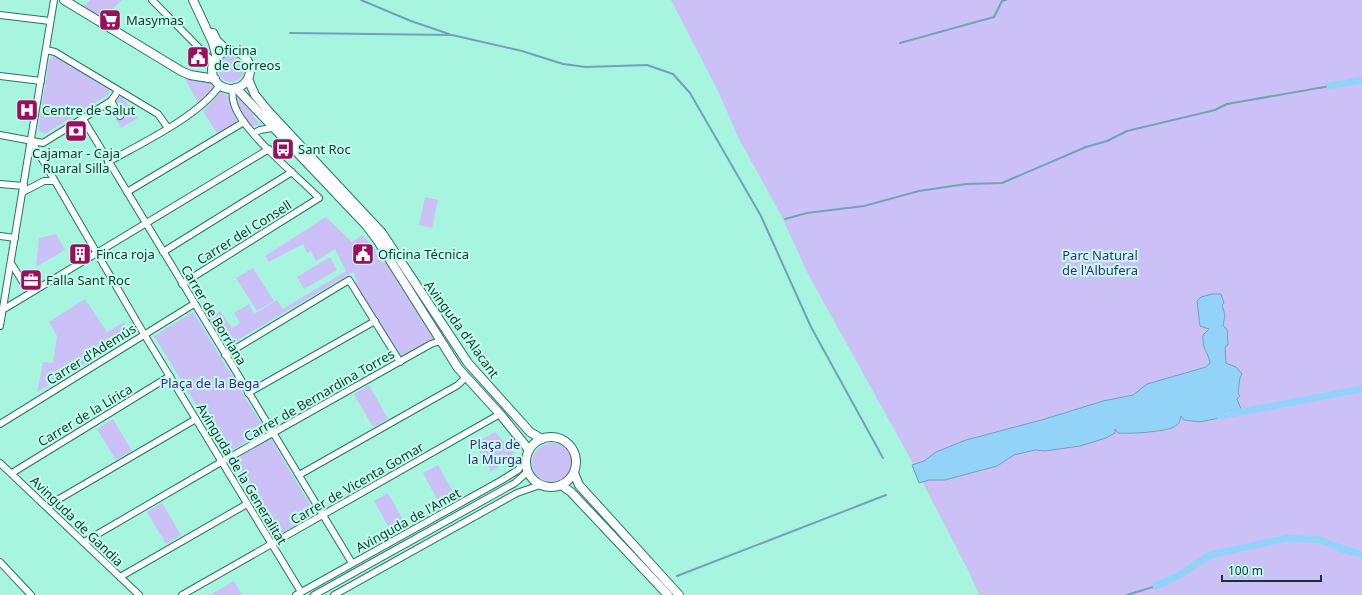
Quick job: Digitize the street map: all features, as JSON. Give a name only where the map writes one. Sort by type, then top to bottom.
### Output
[{"type":"main road","points":[[64,0],[181,71],[190,75],[215,78]]},
{"type":"main road","points":[[193,0],[213,44],[215,61],[213,74],[215,78],[220,85],[234,89],[248,79],[250,68],[248,62],[240,54],[229,52],[220,55],[215,61]]},
{"type":"main road","points":[[199,0],[217,41],[229,52]]},
{"type":"main road","name":"Avinguda d'Alacant","points":[[248,79],[255,95],[268,111],[382,233],[468,363],[530,432],[542,439]]},
{"type":"main road","name":"Avinguda d'Alacant","points":[[234,89],[366,225],[378,241],[458,368],[500,414],[529,450]]},
{"type":"main road","points":[[574,473],[561,485],[553,487],[540,484],[530,475],[527,469],[526,459],[529,450],[535,443],[550,437],[559,438],[566,442],[576,456],[574,473],[579,485],[679,595]]},
{"type":"main road","points":[[561,485],[571,492],[668,595]]},
{"type":"street","points":[[0,326],[4,309],[3,294],[11,262],[54,0]]},
{"type":"street","points":[[152,0],[215,61]]},
{"type":"street","points":[[0,15],[50,21]]},
{"type":"street","points":[[46,50],[55,52],[158,114],[168,128]]},
{"type":"street","points":[[0,76],[41,80]]},
{"type":"street","points":[[108,162],[168,128],[199,107],[214,95],[220,85]]},
{"type":"street","points":[[163,252],[292,172],[244,122],[233,102],[234,89]]},
{"type":"street","points":[[0,135],[43,143],[111,101],[118,91]]},
{"type":"street","points":[[111,101],[120,116]]},
{"type":"street","name":"Carrer de Borriana","points":[[83,119],[352,563]]},
{"type":"street","points":[[127,192],[244,122]]},
{"type":"street","points":[[254,133],[260,130],[272,128]]},
{"type":"street","name":"Avinguda de la Generalitat","points":[[31,140],[144,334],[272,544],[298,594]]},
{"type":"street","points":[[4,309],[33,290],[98,253],[269,149]]},
{"type":"street","name":"Carrer del Consell","points":[[182,284],[318,198],[292,172]]},
{"type":"street","points":[[0,184],[23,189],[44,181],[54,181]]},
{"type":"street","points":[[0,236],[15,238]]},
{"type":"street","points":[[11,262],[24,284],[33,290]]},
{"type":"street","points":[[225,355],[349,280],[400,362]]},
{"type":"street","name":"Carrer d'Ademús","points":[[0,424],[194,304]]},
{"type":"street","points":[[248,393],[375,321]]},
{"type":"street","name":"Carrer de Bernardina Torres","points":[[84,542],[273,433],[440,341]]},
{"type":"street","name":"Carrer de la Lírica","points":[[12,473],[170,376]]},
{"type":"street","points":[[299,475],[458,385],[466,377]]},
{"type":"street","name":"Carrer de Vicenta Gomar","points":[[182,595],[500,414]]},
{"type":"street","points":[[47,506],[196,419]]},
{"type":"street","name":"Avinguda de l'Amet","points":[[298,594],[511,475],[518,470],[526,459]]},
{"type":"street","name":"Avinguda de Gandia","points":[[0,463],[139,595]]},
{"type":"street","name":"Avinguda de l'Amet","points":[[314,595],[515,484],[525,474],[527,469]]},
{"type":"street","points":[[334,595],[517,493],[540,484]]},
{"type":"street","points":[[120,577],[247,504]]},
{"type":"street","points":[[0,562],[31,595]]},
{"type":"green space","points":[[90,0],[122,0],[100,21],[80,10]]},
{"type":"green space","name":"Parc Natural de l'Albufera","points":[[671,0],[1362,0],[1362,595],[979,595],[968,570],[910,458],[808,274],[781,215],[738,137],[718,91]]},
{"type":"green space","points":[[56,55],[109,88],[109,94],[45,134],[38,130],[49,59]]},
{"type":"green space","points":[[231,56],[240,60],[244,69],[240,78],[231,82],[222,78],[218,69],[222,60]]},
{"type":"green space","points":[[189,78],[209,80],[214,88],[198,103],[186,80]]},
{"type":"green space","points":[[221,92],[228,96],[237,121],[235,125],[218,135],[203,111]]},
{"type":"green space","points":[[234,93],[241,96],[257,115],[252,115],[262,126],[250,125],[242,115]]},
{"type":"green space","points":[[121,96],[130,107],[135,104],[137,108],[133,110],[138,118],[121,128],[116,119],[126,113],[116,100]]},
{"type":"green space","points":[[425,197],[438,200],[432,228],[419,225]]},
{"type":"green space","points":[[326,217],[352,242],[362,235],[376,250],[376,253],[383,263],[390,259],[440,341],[400,362],[352,284],[357,281],[353,272],[229,345],[224,343],[209,318],[220,311],[232,328],[240,323],[234,313],[249,304],[254,314],[277,300],[283,309],[346,271],[335,249],[316,261],[311,251],[307,253],[303,244],[269,262],[265,256]]},
{"type":"green space","points":[[56,234],[65,250],[36,267],[39,238]]},
{"type":"green space","points":[[330,257],[337,270],[304,289],[297,277]]},
{"type":"green space","points":[[253,268],[274,301],[257,311],[236,278]]},
{"type":"green space","points":[[85,299],[107,332],[124,322],[128,332],[103,348],[105,352],[37,392],[43,362],[53,363],[57,336],[49,322]]},
{"type":"green space","name":"Plaça de la Bega","points":[[193,312],[265,430],[226,454],[154,336]]},
{"type":"green space","points":[[369,385],[388,419],[373,427],[354,394]]},
{"type":"green space","points":[[113,419],[132,451],[116,460],[97,429]]},
{"type":"green space","name":"Plaça de la Murga","points":[[495,432],[514,452],[509,460],[491,472],[475,443]]},
{"type":"green space","points":[[271,439],[315,513],[277,536],[232,461]]},
{"type":"green space","points":[[548,443],[556,443],[563,446],[569,452],[572,463],[569,474],[563,480],[556,483],[548,483],[541,480],[535,474],[532,467],[532,459],[535,452],[541,446]]},
{"type":"green space","points":[[438,465],[454,494],[439,503],[423,473]]},
{"type":"green space","points":[[388,493],[404,522],[390,529],[374,501]]},
{"type":"green space","points":[[162,503],[181,535],[166,544],[147,512]]},
{"type":"green space","points":[[234,581],[242,595],[210,595]]},
{"type":"water","points":[[1212,294],[1221,294],[1224,303],[1222,305],[1225,315],[1223,326],[1227,329],[1228,345],[1225,347],[1226,363],[1236,367],[1242,374],[1240,377],[1238,393],[1240,396],[1237,399],[1241,409],[1220,413],[1220,418],[1199,422],[1184,420],[1181,416],[1176,426],[1163,430],[1118,433],[1115,429],[1115,433],[1106,438],[1080,446],[1045,451],[1035,450],[1014,455],[997,466],[945,480],[929,480],[919,483],[912,465],[924,461],[936,452],[966,440],[1045,419],[1103,401],[1133,395],[1147,384],[1206,367],[1210,363],[1203,344],[1203,335],[1209,329],[1200,326],[1197,301],[1201,297]]},
{"type":"waterway","points":[[361,0],[411,21],[449,34]]},
{"type":"waterway","points":[[900,43],[994,17],[1002,1],[1006,0]]},
{"type":"waterway","points":[[290,33],[452,35],[522,51],[563,64],[586,67],[647,65],[673,74],[690,93],[761,216],[811,327],[883,458]]},
{"type":"waterway","points":[[1330,86],[1362,80]]},
{"type":"waterway","points":[[785,219],[807,213],[864,206],[919,191],[966,184],[1002,183],[1086,147],[1107,141],[1127,131],[1215,110],[1227,104],[1330,86]]},
{"type":"waterway","points":[[1220,416],[1362,389]]},
{"type":"waterway","points":[[677,576],[886,495]]},
{"type":"waterway","points":[[1156,586],[1178,576],[1210,555],[1287,538],[1321,540],[1342,549],[1362,554]]},
{"type":"waterway","points":[[1127,595],[1156,586]]},
{"type":"place","name":"Masymas","points":[[110,20]]},
{"type":"place","name":"Oficina de Correos","points":[[198,57]]},
{"type":"place","name":"Centre de Salut","points":[[27,110]]},
{"type":"place","name":"Cajamar - Caja Ruaral Silla","points":[[76,131]]},
{"type":"place","name":"Sant Roc","points":[[283,149]]},
{"type":"place","name":"Finca roja","points":[[80,254]]},
{"type":"place","name":"Oficina Técnica","points":[[363,254]]},
{"type":"place","name":"Falla Sant Roc","points":[[31,280]]}]
